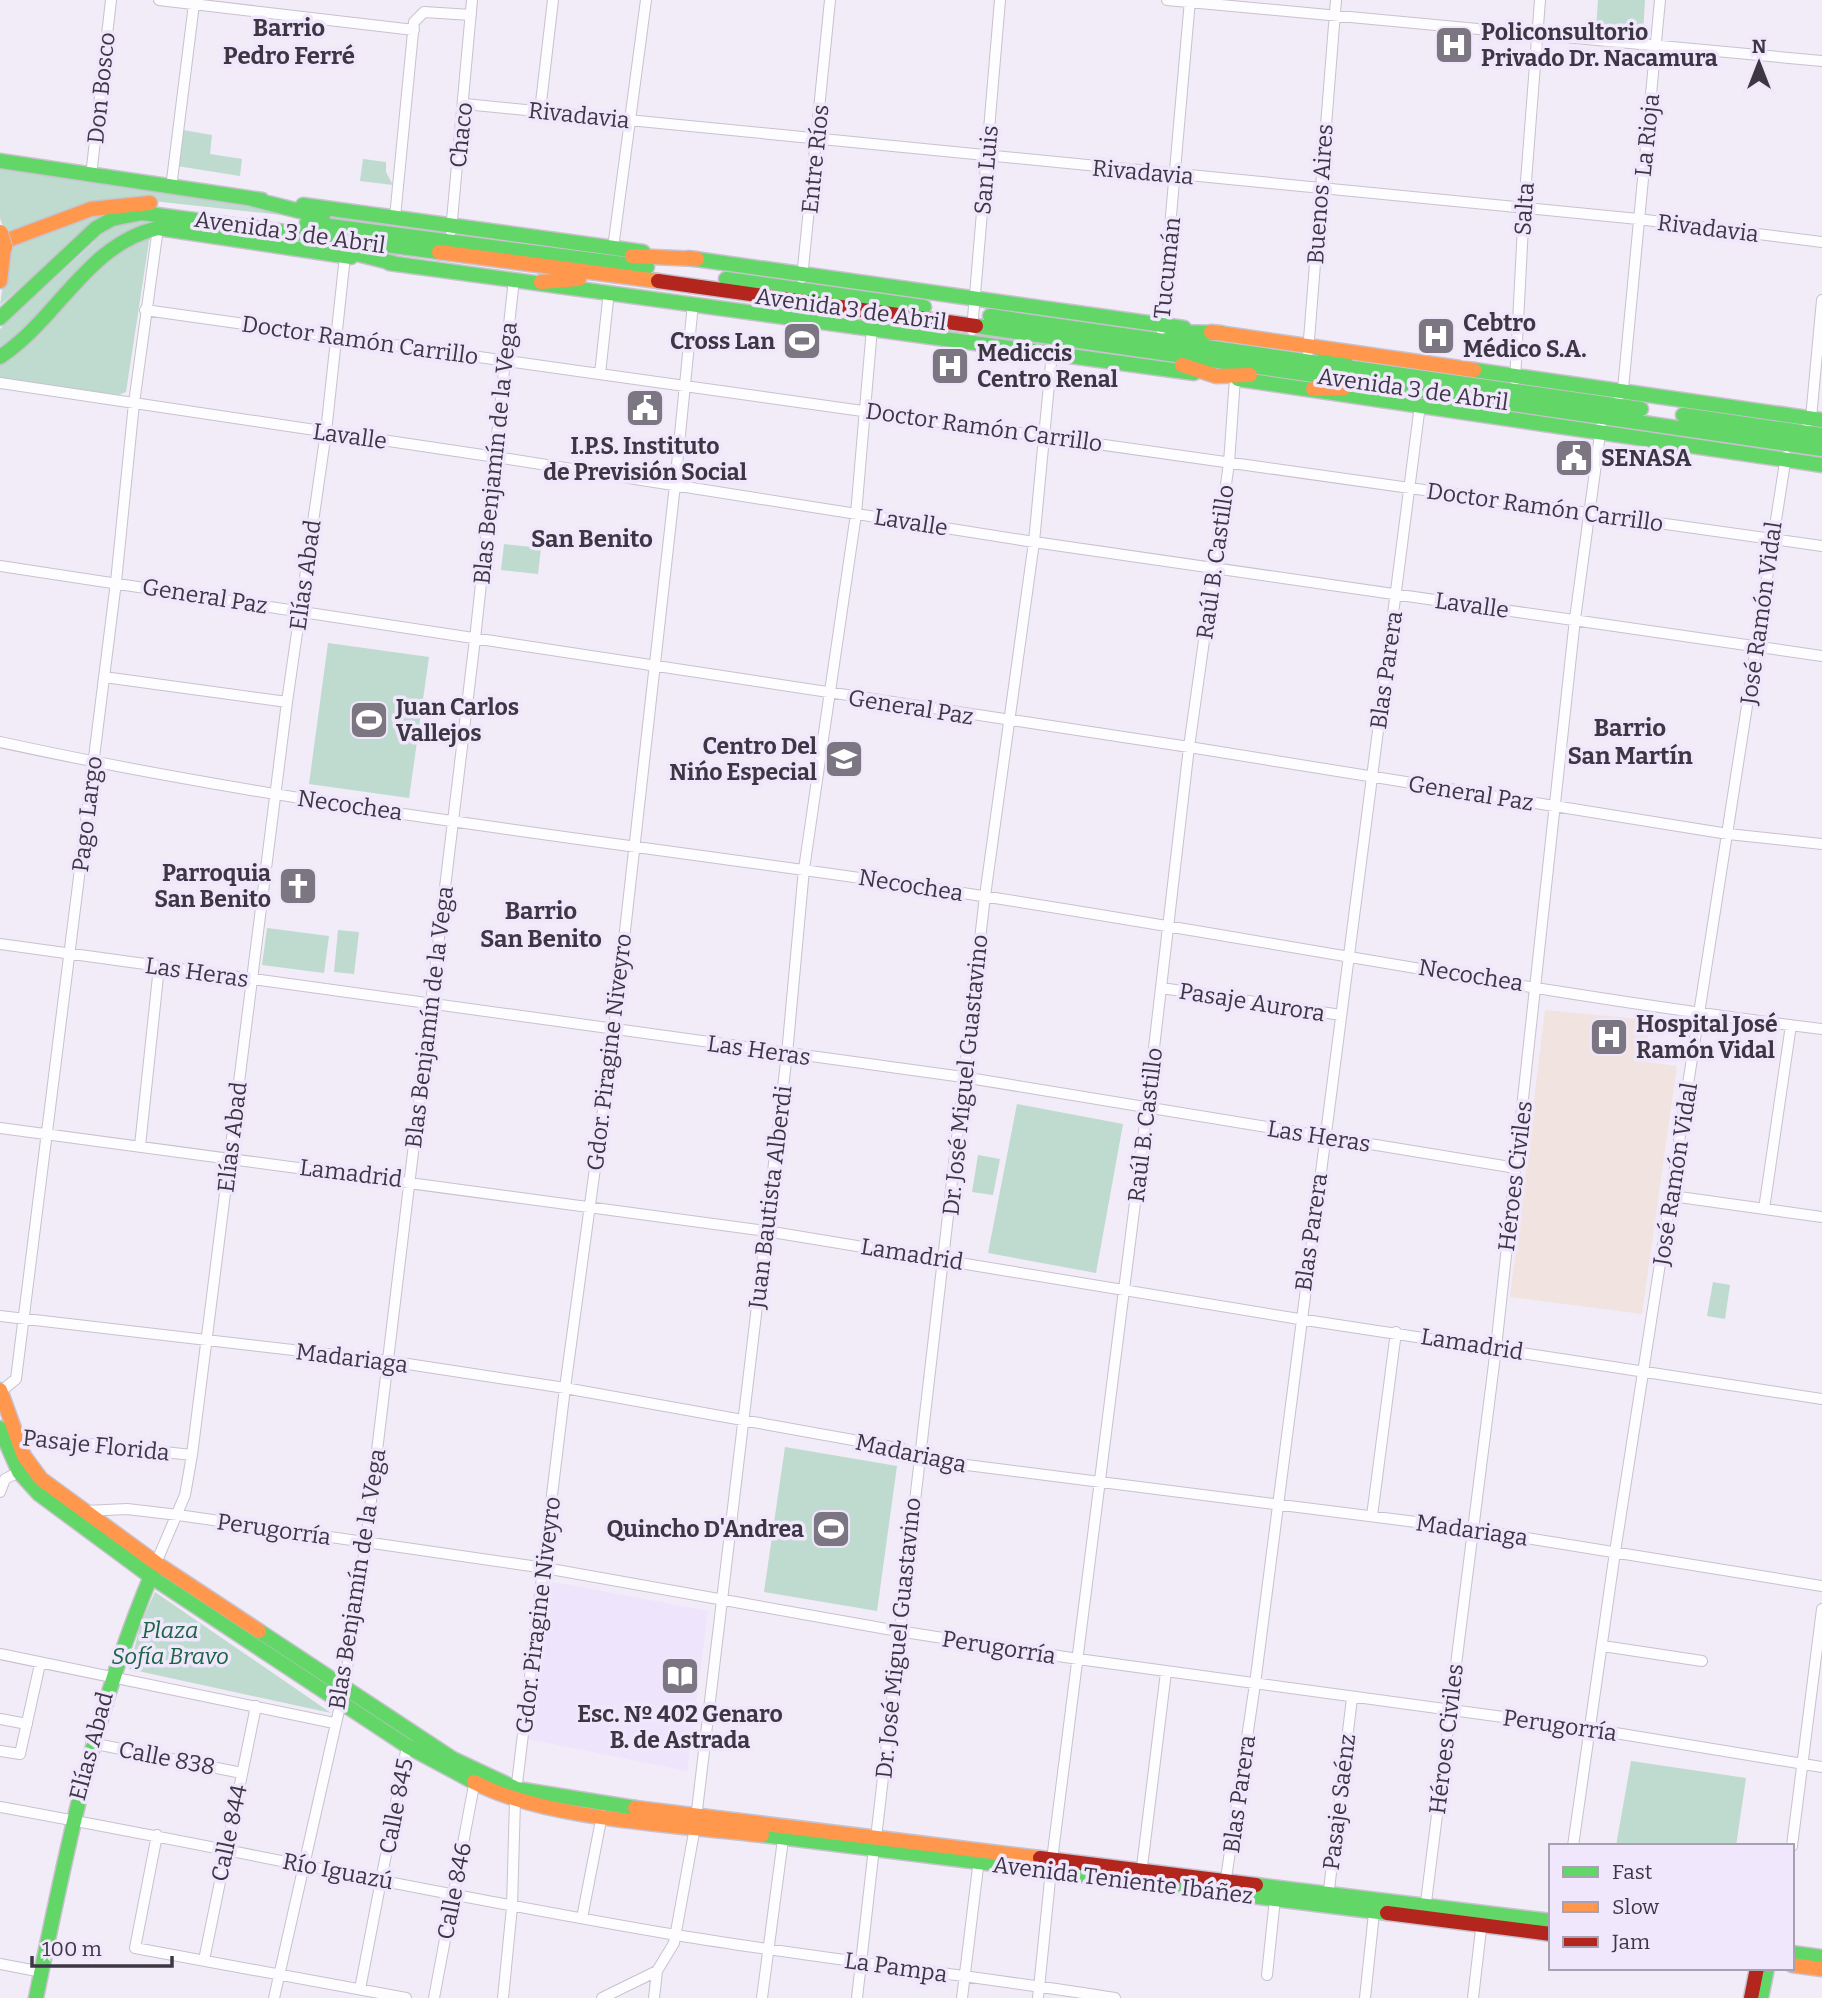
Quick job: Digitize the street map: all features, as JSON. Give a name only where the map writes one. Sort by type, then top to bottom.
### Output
[{"type":"main road","name":"Avenida 3 de Abril","points":[[0,162],[171,188],[395,217],[514,279],[692,304],[800,296]]},
{"type":"main road","points":[[252,199],[447,245]]},
{"type":"main road","name":"Avenida 3 de Abril","points":[[1,241],[85,209],[132,202],[447,245],[698,286],[800,296]]},
{"type":"main road","name":"Avenida 3 de Abril","points":[[0,318],[88,235],[112,219],[142,213],[218,223],[524,250],[800,296],[1160,346],[1308,370],[1513,396],[1599,432],[1822,465]]},
{"type":"main road","points":[[218,223],[397,264]]},
{"type":"main road","name":"Avenida 3 de Abril","points":[[158,228],[397,264],[447,245],[613,248],[697,259],[800,296],[872,328],[973,319],[1050,338]]},
{"type":"main road","points":[[0,358],[23,339],[121,239],[141,229],[158,228]]},
{"type":"main road","points":[[0,281],[1,241]]},
{"type":"main road","points":[[524,250],[697,259]]},
{"type":"main road","points":[[541,282],[573,278],[642,286],[698,286]]},
{"type":"main road","name":"Avenida 3 de Abril","points":[[1160,346],[1221,333],[1308,370],[1420,405],[1623,389],[1816,419]]},
{"type":"main road","points":[[1050,338],[1160,346],[1216,376],[1308,370],[1343,358],[1457,388]]},
{"type":"main road","points":[[1050,338],[1160,346]]},
{"type":"main road","name":"Avenida 3 de Abril","points":[[1216,376],[1235,378],[1308,370]]},
{"type":"main road","points":[[1308,370],[1341,387],[1457,388]]},
{"type":"main road","name":"Avenida 3 de Abril","points":[[1457,388],[1796,438],[1822,449]]},
{"type":"main road","name":"Avenida 3 de Abril","points":[[1796,438],[1822,435]]},
{"type":"main road","points":[[0,1391],[5,1434],[39,1494],[342,1695],[516,1794],[696,1821]]},
{"type":"main road","points":[[25,1470],[85,1511],[153,1570]]},
{"type":"main road","name":"Elías Abad","points":[[36,1998],[72,1821],[91,1743],[109,1678],[153,1570]]},
{"type":"main road","points":[[342,1695],[407,1746],[474,1784],[602,1815],[696,1821]]},
{"type":"main road","name":"Avenida Teniente Ibáñez","points":[[696,1821],[1424,1913],[1482,1919],[1549,1921]]},
{"type":"main road","name":"Avenida Teniente Ibáñez","points":[[1225,1886],[1275,1899],[1328,1899],[1374,1913],[1424,1913]]},
{"type":"main road","name":"Avenida Teniente Ibáñez","points":[[1482,1919],[1549,1934]]},
{"type":"main road","points":[[1794,1953],[1822,1957]]},
{"type":"main road","points":[[1794,1965],[1822,1969]]},
{"type":"main road","points":[[1751,1998],[1757,1970]]},
{"type":"main road","points":[[1761,1998],[1767,1970]]},
{"type":"street","name":"Don Bosco","points":[[91,176],[111,0]]},
{"type":"street","points":[[159,0],[227,4],[414,30]]},
{"type":"street","name":"Chaco","points":[[447,245],[465,104],[472,0]]},
{"type":"street","points":[[540,111],[553,0]]},
{"type":"street","points":[[613,248],[646,0]]},
{"type":"street","name":"Entre Ríos","points":[[800,296],[830,0]]},
{"type":"street","name":"San Luis","points":[[973,319],[1000,0]]},
{"type":"street","points":[[1167,0],[1822,61]]},
{"type":"street","name":"Buenos Aires","points":[[1308,370],[1336,0]]},
{"type":"street","name":"Salta","points":[[1513,396],[1524,207],[1541,0]]},
{"type":"street","name":"La Rioja","points":[[1599,432],[1623,389],[1660,0]]},
{"type":"street","name":"Tucumán","points":[[1160,346],[1189,1]]},
{"type":"street","points":[[171,188],[194,4]]},
{"type":"street","points":[[395,217],[414,22],[424,12],[471,15]]},
{"type":"street","name":"Rivadavia","points":[[465,104],[818,138],[988,158],[1524,207],[1822,242]]},
{"type":"street","name":"Pago Largo","points":[[0,1391],[16,1380],[116,582],[145,310],[158,228]]},
{"type":"street","name":"Elías Abad","points":[[153,1570],[185,1495],[192,1455],[287,702],[326,432],[345,256]]},
{"type":"street","name":"Blas Benjamín de la Vega","points":[[274,1998],[342,1695],[366,1542],[475,639],[514,279]]},
{"type":"street","points":[[600,374],[609,291]]},
{"type":"street","points":[[1816,419],[1822,300]]},
{"type":"street","name":"Gdor. Piragine Niveyro","points":[[503,1998],[512,1906],[516,1794],[565,1388],[614,1028],[686,386],[692,304]]},
{"type":"street","name":"Doctor Ramón Carrillo","points":[[145,310],[1822,545]]},
{"type":"street","name":"Juan Bautista Alberdi","points":[[657,1971],[676,1935],[696,1821],[787,1054],[804,869],[856,514],[867,411],[872,328]]},
{"type":"street","name":"Dr. José Miguel Guastavino","points":[[857,1998],[898,1631],[945,1258],[963,1077],[1034,541],[1050,338]]},
{"type":"street","name":"Raúl B. Castillo","points":[[1038,1998],[1051,1865],[1170,926],[1189,747],[1229,463],[1235,378]]},
{"type":"street","name":"Lavalle","points":[[0,383],[1034,541],[1822,656]]},
{"type":"street","name":"Blas Parera","points":[[1225,1886],[1255,1684],[1299,1319],[1420,405]]},
{"type":"street","name":"José Ramón Vidal","points":[[1573,1844],[1615,1552],[1784,460],[1796,438],[1816,419]]},
{"type":"street","name":"Héroes Civiles","points":[[1424,1913],[1496,1348],[1575,619],[1599,432]]},
{"type":"street","name":"General Paz","points":[[0,566],[1009,722],[1189,747],[1728,834],[1822,844]]},
{"type":"street","points":[[104,677],[287,702]]},
{"type":"street","name":"Necochea","points":[[0,742],[94,763],[275,794],[985,896],[1699,1014],[1822,1029]]},
{"type":"street","name":"Las Heras","points":[[0,944],[963,1077],[1516,1168]]},
{"type":"street","points":[[140,1146],[159,967]]},
{"type":"street","name":"Pasaje Aurora","points":[[1162,988],[1341,1015]]},
{"type":"street","points":[[1764,1209],[1791,1025]]},
{"type":"street","name":"Lamadrid","points":[[0,1128],[410,1181],[766,1231],[945,1258],[1299,1319],[1822,1399]]},
{"type":"street","points":[[1672,1196],[1822,1217]]},
{"type":"street","name":"Madariaga","points":[[0,1316],[388,1362],[565,1388],[742,1422],[904,1449],[935,1461],[1471,1528],[1822,1586]]},
{"type":"street","points":[[1373,1516],[1395,1332]]},
{"type":"street","name":"Pasaje Florida","points":[[5,1434],[192,1455]]},
{"type":"street","points":[[0,1492],[5,1479],[25,1470]]},
{"type":"street","name":"Perugorría","points":[[85,1511],[127,1509],[178,1515],[545,1568],[898,1631],[1166,1672],[1591,1729],[1822,1767]]},
{"type":"street","points":[[1792,1844],[1822,1609]]},
{"type":"street","points":[[1603,1646],[1702,1661]]},
{"type":"street","points":[[0,1654],[334,1723]]},
{"type":"street","points":[[0,1751],[20,1754],[40,1664]]},
{"type":"street","points":[[1141,1877],[1166,1672]]},
{"type":"street","name":"Pasaje Saénz","points":[[1328,1899],[1352,1698]]},
{"type":"street","name":"Calle 844","points":[[204,1960],[256,1706]]},
{"type":"street","points":[[0,1719],[27,1724]]},
{"type":"street","name":"Calle 838","points":[[91,1743],[242,1773]]},
{"type":"street","name":"Calle 845","points":[[360,1989],[407,1746]]},
{"type":"street","name":"Calle 846","points":[[434,1998],[474,1784]]},
{"type":"street","name":"Río Iguazú","points":[[0,1807],[676,1935]]},
{"type":"street","points":[[582,1917],[602,1815]]},
{"type":"street","points":[[762,1998],[784,1832]]},
{"type":"street","points":[[157,1835],[135,1948],[406,1998]]},
{"type":"street","points":[[962,1998],[979,1856]]},
{"type":"street","points":[[1267,1975],[1275,1899]]},
{"type":"street","points":[[1365,1998],[1374,1913]]},
{"type":"street","points":[[1473,1998],[1482,1919]]},
{"type":"street","name":"La Pampa","points":[[676,1935],[861,1964],[1115,1998]]},
{"type":"street","points":[[0,1964],[42,1972]]},
{"type":"street","points":[[601,1998],[657,1971]]},
{"type":"street","points":[[654,1998],[657,1971]]},
{"type":"shaded area","points":[[1545,1010],[1649,1020],[1646,1062],[1677,1066],[1642,1314],[1510,1297]]},
{"type":"shaded area","points":[[553,1582],[708,1611],[687,1771],[528,1739],[548,1588]]},
{"type":"green space","points":[[1598,0],[1645,0],[1643,33],[1596,30]]},
{"type":"green space","points":[[183,130],[212,135],[210,154],[242,159],[240,176],[177,166]]},
{"type":"green space","points":[[363,159],[386,162],[386,172],[393,185],[360,181]]},
{"type":"green space","points":[[0,167],[274,208],[319,219],[144,200],[7,238],[0,218]]},
{"type":"green space","points":[[129,206],[82,235],[0,305],[9,243],[80,214]]},
{"type":"green space","points":[[132,219],[219,229],[136,228],[0,354],[0,329],[94,242],[102,230]]},
{"type":"green space","points":[[150,235],[126,392],[119,395],[0,378],[0,364],[14,355],[117,245]]},
{"type":"green space","points":[[504,544],[541,548],[538,574],[501,570]]},
{"type":"green space","name":"Juan Carlos Vallejos","points":[[328,643],[429,657],[409,798],[309,784]]},
{"type":"green space","points":[[267,928],[329,936],[324,973],[262,965]]},
{"type":"green space","points":[[338,930],[359,932],[354,974],[334,972]]},
{"type":"green space","points":[[1017,1104],[1123,1124],[1096,1273],[988,1253]]},
{"type":"green space","points":[[978,1155],[1000,1159],[993,1195],[972,1192]]},
{"type":"green space","points":[[1713,1282],[1730,1285],[1725,1319],[1707,1316]]},
{"type":"green space","name":"Quincho D'Andrea","points":[[785,1447],[897,1466],[877,1611],[764,1592]]},
{"type":"green space","name":"Plaza Sofía Bravo","points":[[155,1592],[331,1713],[129,1669],[141,1623]]},
{"type":"green space","points":[[1631,1761],[1746,1778],[1736,1844],[1616,1844]]},
{"type":"traffic: fast","points":[[0,161],[262,200]]},
{"type":"traffic: fast","points":[[252,199],[323,217]]},
{"type":"traffic: fast","points":[[303,205],[643,252]]},
{"type":"traffic: fast","points":[[0,318],[96,228],[112,219],[142,213],[439,252]]},
{"type":"traffic: fast","points":[[307,223],[647,267]]},
{"type":"traffic: fast","points":[[0,357],[21,341],[92,266],[133,237],[158,228],[351,257]]},
{"type":"traffic: fast","points":[[341,250],[397,264]]},
{"type":"traffic: fast","points":[[688,258],[1184,328]]},
{"type":"traffic: fast","points":[[389,263],[1194,373]]},
{"type":"traffic: fast","points":[[726,279],[924,307]]},
{"type":"traffic: fast","points":[[990,316],[1641,409]]},
{"type":"traffic: fast","points":[[976,326],[1822,449]]},
{"type":"traffic: fast","points":[[1172,332],[1221,333]]},
{"type":"traffic: fast","points":[[1318,348],[1345,359]]},
{"type":"traffic: fast","points":[[1474,370],[1822,420]]},
{"type":"traffic: fast","points":[[1238,379],[1822,465]]},
{"type":"traffic: fast","points":[[1683,415],[1822,435]]},
{"type":"traffic: fast","points":[[0,1428],[19,1472],[39,1494],[150,1576],[407,1746],[474,1782]]},
{"type":"traffic: fast","points":[[36,1998],[84,1780],[115,1674],[154,1569]]},
{"type":"traffic: fast","points":[[259,1631],[453,1759],[517,1789],[635,1808]]},
{"type":"traffic: fast","points":[[762,1835],[1387,1913]]},
{"type":"traffic: fast","points":[[1256,1885],[1549,1921]]},
{"type":"traffic: fast","points":[[1794,1953],[1822,1957]]},
{"type":"traffic: fast","points":[[1761,1998],[1767,1970]]},
{"type":"traffic: slow","points":[[0,243],[91,209],[150,203]]},
{"type":"traffic: slow","points":[[0,233],[4,247]]},
{"type":"traffic: slow","points":[[0,281],[4,247]]},
{"type":"traffic: slow","points":[[439,252],[658,281]]},
{"type":"traffic: slow","points":[[632,256],[697,259]]},
{"type":"traffic: slow","points":[[541,282],[579,279]]},
{"type":"traffic: slow","points":[[1211,332],[1474,370]]},
{"type":"traffic: slow","points":[[1182,365],[1216,376],[1250,375]]},
{"type":"traffic: slow","points":[[1313,389],[1344,388]]},
{"type":"traffic: slow","points":[[0,1390],[24,1456],[41,1479],[156,1563],[259,1631]]},
{"type":"traffic: slow","points":[[474,1782],[503,1795],[574,1813],[762,1835]]},
{"type":"traffic: slow","points":[[635,1808],[1040,1858]]},
{"type":"traffic: slow","points":[[1794,1965],[1822,1969]]},
{"type":"traffic: jam","points":[[658,281],[976,326]]},
{"type":"traffic: jam","points":[[1040,1858],[1256,1885]]},
{"type":"traffic: jam","points":[[1387,1913],[1549,1934]]},
{"type":"traffic: jam","points":[[1751,1998],[1757,1970]]},
{"type":"place","name":"Policonsultorio Privado Dr. Nacamura","points":[[1454,45]]},
{"type":"place","name":"Cebtro Médico S.A.","points":[[1436,336]]},
{"type":"place","name":"Cross Lan","points":[[802,341]]},
{"type":"place","name":"Mediccis Centro Renal","points":[[950,366]]},
{"type":"place","name":"I.P.S. Instituto de Previsión Social","points":[[645,408]]},
{"type":"place","name":"SENASA","points":[[1574,458]]},
{"type":"place","name":"Juan Carlos Vallejos","points":[[369,720]]},
{"type":"place","name":"Centro Del Nińo Especial","points":[[844,759]]},
{"type":"place","name":"Parroquia San Benito","points":[[298,886]]},
{"type":"place","name":"Hospital José Ramón Vidal","points":[[1609,1037]]},
{"type":"place","name":"Quincho D'Andrea","points":[[831,1529]]},
{"type":"place","name":"Esc. Nº 402 Genaro B. de Astrada","points":[[680,1676]]},
{"type":"district","name":"Barrio Pedro Ferré","points":[[289,42]]},
{"type":"district","name":"San Benito","points":[[592,539]]},
{"type":"district","name":"Barrio San Martín","points":[[1630,742]]},
{"type":"district","name":"Barrio San Benito","points":[[541,925]]}]
